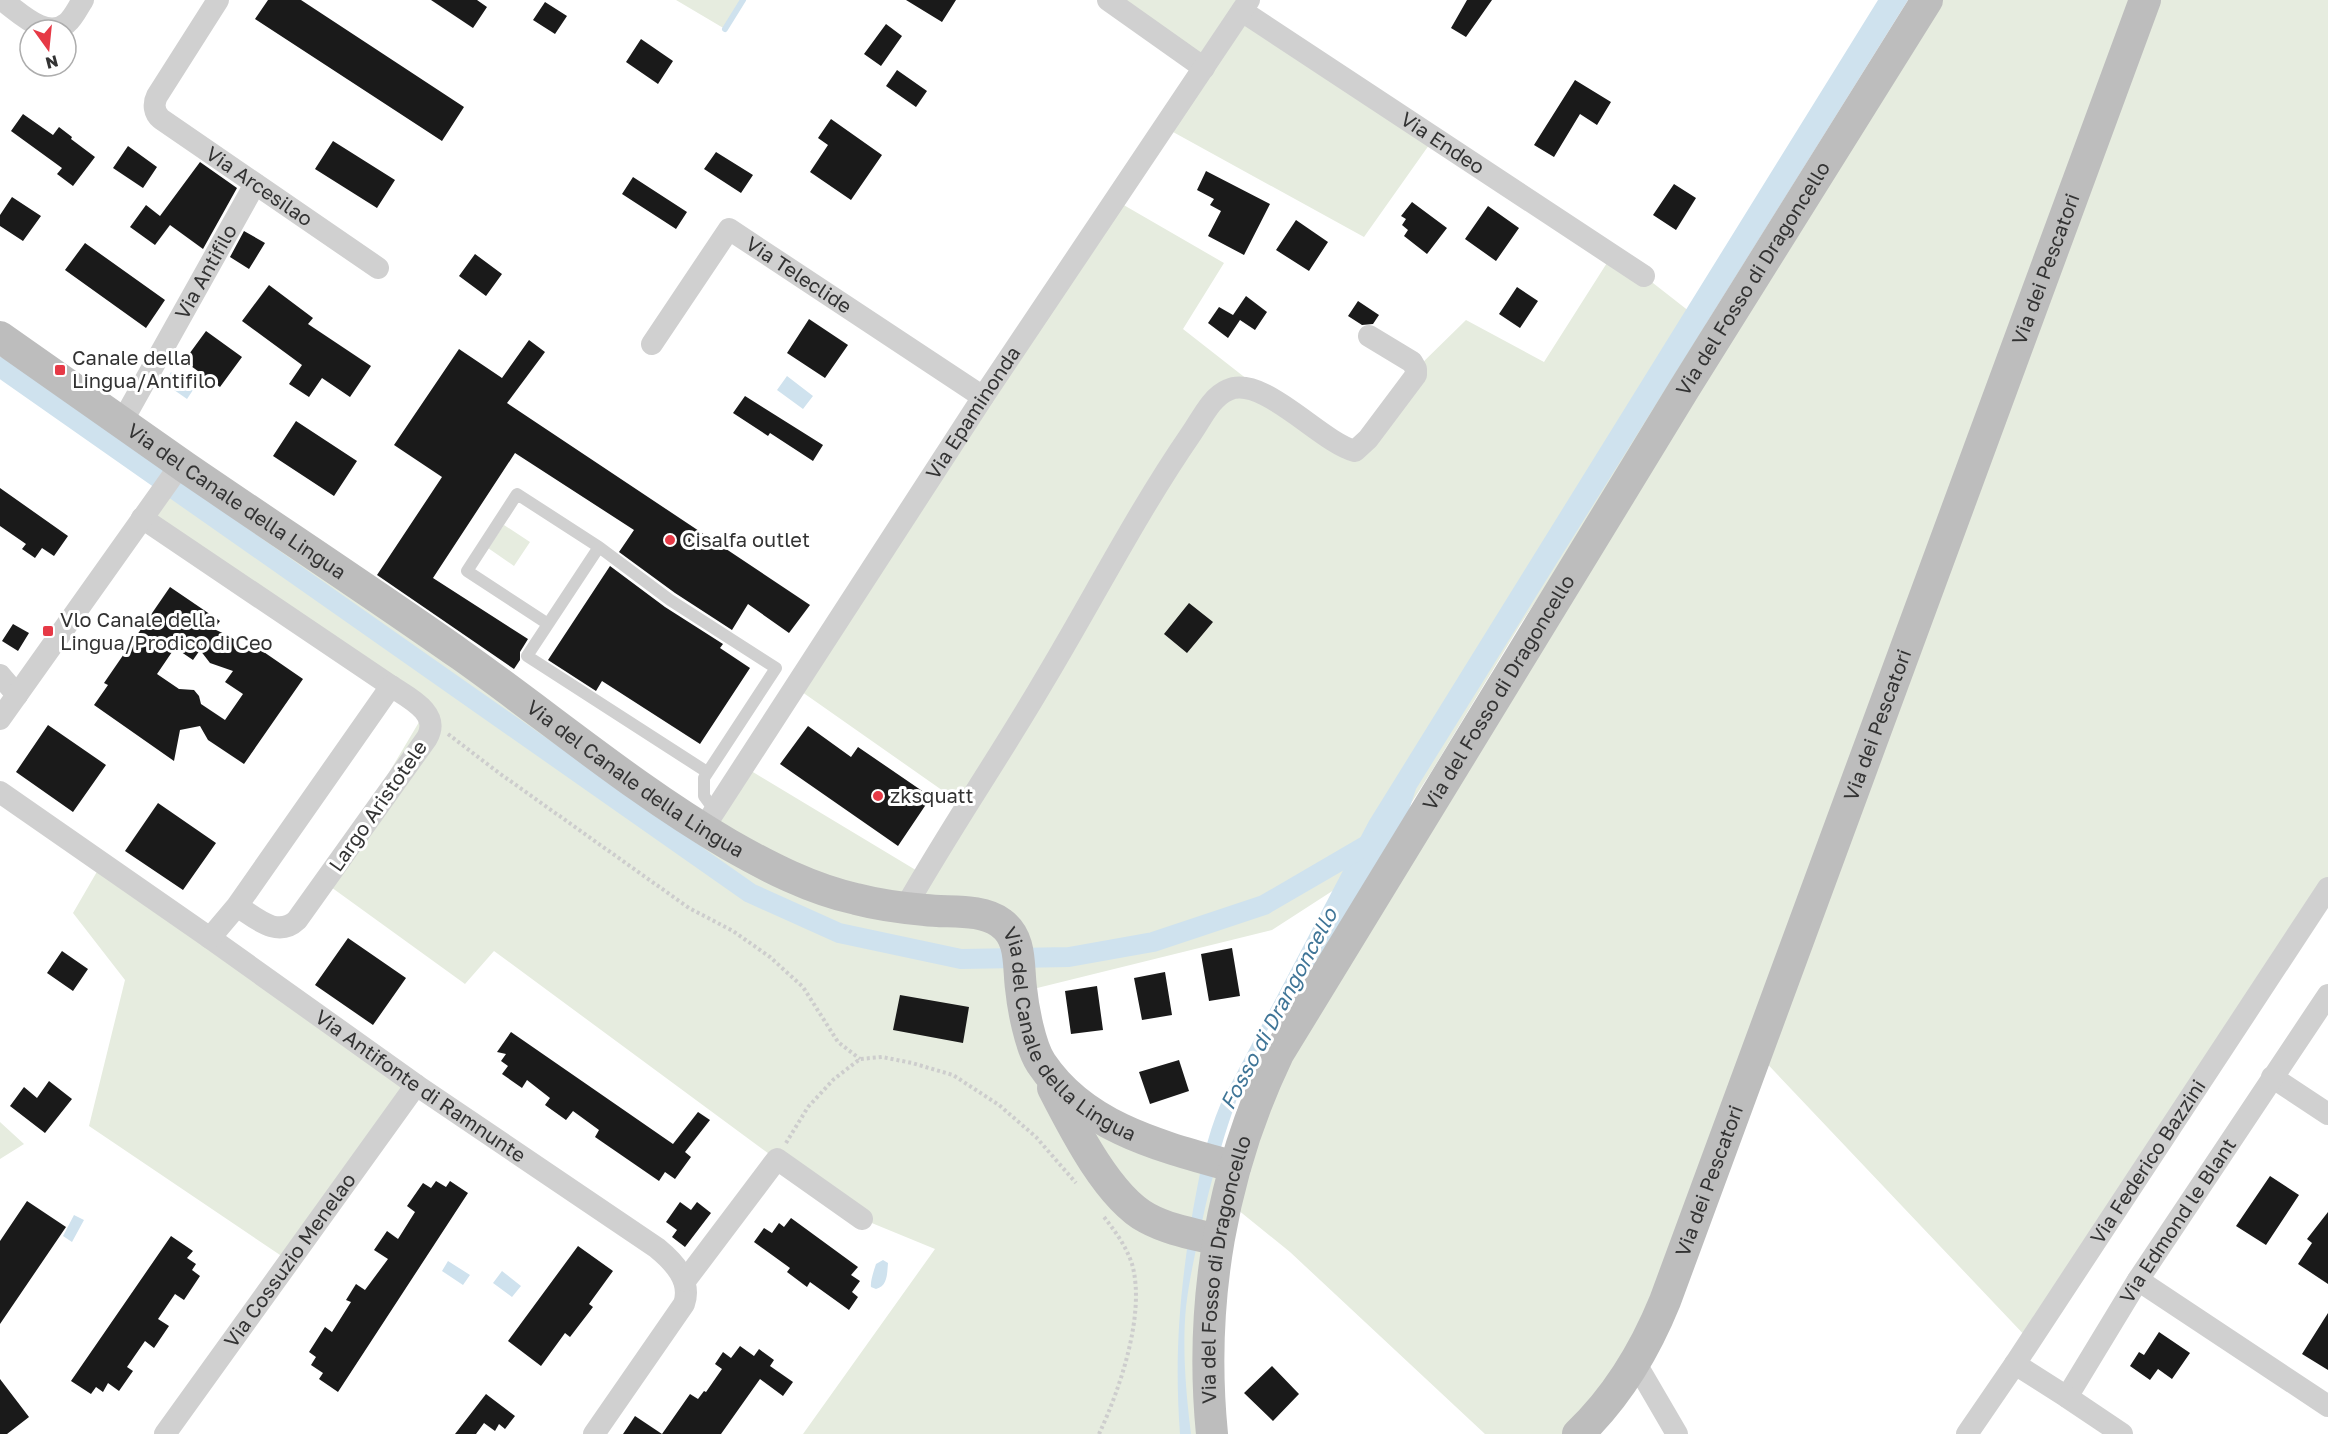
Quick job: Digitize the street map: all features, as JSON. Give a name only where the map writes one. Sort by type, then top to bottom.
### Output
[{"type":"street","points":[[2,0],[49,30],[69,22],[83,0]]},
{"type":"street","name":"Via Arcesilao","points":[[218,0],[157,96],[154,109],[161,119],[378,268]]},
{"type":"street","points":[[1108,0],[1204,68]]},
{"type":"street","name":"Via del Fosso di Dragoncello","points":[[1212,1434],[1208,1397],[1208,1343],[1214,1239],[1231,1166],[1249,1118],[1278,1054],[1684,389],[1926,0]]},
{"type":"street","name":"Via dei Pescatori","points":[[1578,1434],[1604,1406],[1635,1362],[1665,1301],[2145,0]]},
{"type":"street","name":"Via Epaminonda","points":[[709,820],[983,397],[1245,6]]},
{"type":"street","name":"Via Endeo","points":[[1245,6],[1644,276]]},
{"type":"street","name":"Via Antifilo","points":[[122,422],[255,184]]},
{"type":"street","name":"Via Teleclide","points":[[652,344],[729,229],[983,397]]},
{"type":"street","points":[[905,908],[1042,684],[1173,460],[1217,397],[1228,389],[1250,389],[1266,394],[1327,436],[1355,451],[1368,440],[1416,375],[1412,362],[1369,336]]},
{"type":"street","name":"Via del Canale della Lingua","points":[[0,337],[122,422],[178,469],[457,652],[658,799],[709,820],[763,863],[816,887],[858,900],[905,908],[986,916],[999,922],[1010,932],[1017,947],[1021,992],[1039,1061],[1077,1101],[1122,1130],[1189,1156],[1231,1166]]},
{"type":"street","points":[[0,719],[178,469]]},
{"type":"street","name":"Largo Aristotele","points":[[148,510],[421,707],[431,720],[430,734],[420,749],[294,923],[283,928],[273,928],[237,906]]},
{"type":"street","points":[[0,675],[17,695]]},
{"type":"street","points":[[210,938],[237,906],[391,686]]},
{"type":"street","name":"Via Antifonte di Ramnunte","points":[[0,792],[416,1085],[657,1248],[672,1262],[685,1281]]},
{"type":"street","name":"Via Federico Bazzini","points":[[1967,1434],[2328,888]]},
{"type":"street","name":"Via Edmond le Blant","points":[[2067,1397],[2138,1281],[2328,995]]},
{"type":"street","points":[[1039,1061],[1067,1115],[1086,1173],[1121,1197],[1134,1210],[1153,1221],[1214,1239]]},
{"type":"street","points":[[2272,1077],[2328,1114]]},
{"type":"street","name":"Via Cossuzio Menelao","points":[[165,1434],[416,1085]]},
{"type":"street","points":[[1086,1173],[1106,1144],[1122,1130]]},
{"type":"street","points":[[594,1434],[681,1309],[687,1294],[685,1281],[777,1159],[862,1219]]},
{"type":"street","points":[[2138,1281],[2328,1406]]},
{"type":"street","points":[[1635,1362],[1677,1434]]},
{"type":"street","points":[[2015,1364],[2122,1434]]},
{"type":"lane","points":[[548,624],[467,571],[517,494],[599,548],[670,600],[776,668],[707,772],[703,786],[709,820]]},
{"type":"lane","points":[[599,548],[527,656],[707,772]]},
{"type":"path","points":[[431,720],[499,773],[689,908],[733,931],[770,957],[803,987],[838,1042],[860,1059]]},
{"type":"path","points":[[777,1159],[808,1107],[834,1079],[860,1059],[882,1057],[953,1075],[999,1105],[1036,1137],[1086,1173]]},
{"type":"path","points":[[1099,1211],[1119,1235],[1132,1264],[1136,1309],[1125,1362],[1099,1434]]},
{"type":"shaded area","points":[[676,0],[743,0],[725,29]]},
{"type":"shaded area","points":[[1108,0],[1249,0],[1242,11],[1434,138],[1364,237],[1164,127],[1203,68]]},
{"type":"shaded area","points":[[1927,0],[2328,0],[2328,888],[2030,1341],[1757,1053],[1658,1319],[1578,1434],[1485,1434],[1290,1252],[1227,1201],[1249,1118]]},
{"type":"shaded area","points":[[1115,200],[1224,263],[1183,329],[1266,394],[1360,447],[1416,369],[1466,320],[1544,362],[1612,255],[1644,276],[1708,326],[1371,866],[1272,930],[1021,992],[1061,1085],[1227,1165],[1212,1434],[803,1434],[935,1249],[862,1219],[776,1159],[494,951],[465,984],[324,882],[425,712],[142,518],[181,464],[703,829],[743,766],[924,875],[966,807],[795,687]]},
{"type":"shaded area","points":[[504,525],[530,542],[514,566],[488,548]]},
{"type":"shaded area","points":[[102,863],[416,1085],[289,1261],[89,1126],[125,980],[73,913]]},
{"type":"shaded area","points":[[0,1122],[24,1144],[0,1159]]},
{"type":"water","points":[[1878,0],[1908,0],[1416,789],[1407,816],[1309,977],[1295,985],[1278,1010],[1264,1037],[1229,1121],[1212,1179],[1194,1257],[1186,1307],[1184,1338],[1191,1434],[1180,1434],[1178,1348],[1185,1267],[1201,1169],[1207,1142],[1221,1103],[1369,821]]},
{"type":"water","points":[[171,372],[195,387],[187,399],[164,383]]},
{"type":"water","points":[[787,376],[813,396],[803,409],[777,390]]},
{"type":"water","points":[[74,1215],[84,1220],[72,1242],[63,1236]]},
{"type":"water","points":[[883,1260],[888,1263],[886,1279],[883,1285],[876,1289],[871,1287],[872,1276],[876,1264]]},
{"type":"water","points":[[448,1261],[470,1275],[463,1285],[442,1271]]},
{"type":"water","points":[[502,1271],[521,1286],[512,1297],[493,1283]]},
{"type":"building","points":[[268,0],[301,0],[464,107],[442,141],[255,19]]},
{"type":"building","points":[[431,0],[477,0],[487,7],[473,28]]},
{"type":"building","points":[[906,0],[956,0],[942,22]]},
{"type":"building","points":[[1467,0],[1492,0],[1466,37],[1451,28]]},
{"type":"building","points":[[545,2],[567,16],[555,34],[533,20]]},
{"type":"building","points":[[886,24],[902,36],[881,66],[864,54]]},
{"type":"building","points":[[641,39],[673,61],[658,84],[626,62]]},
{"type":"building","points":[[897,70],[927,91],[916,107],[886,86]]},
{"type":"building","points":[[1575,80],[1611,102],[1597,125],[1580,114],[1554,157],[1534,145]]},
{"type":"building","points":[[23,114],[53,135],[59,127],[95,157],[73,186],[57,174],[62,168],[11,131]]},
{"type":"building","points":[[831,119],[882,155],[851,200],[810,172],[828,145],[818,138]]},
{"type":"building","points":[[333,141],[395,180],[377,208],[315,169]]},
{"type":"building","points":[[128,146],[157,167],[143,188],[113,168]]},
{"type":"building","points":[[716,152],[753,175],[741,193],[704,169]]},
{"type":"building","points":[[200,162],[237,188],[203,249],[170,225],[155,245],[130,227],[146,205],[160,216]]},
{"type":"building","points":[[1206,171],[1270,204],[1244,255],[1208,236],[1221,211],[1210,205],[1214,199],[1197,190]]},
{"type":"building","points":[[633,177],[687,212],[676,229],[622,194]]},
{"type":"building","points":[[1674,184],[1696,198],[1676,230],[1653,215]]},
{"type":"building","points":[[12,197],[41,216],[23,241],[0,226],[0,215]]},
{"type":"building","points":[[1412,202],[1447,228],[1427,254],[1404,236],[1408,230],[1402,225],[1406,219],[1401,216]]},
{"type":"building","points":[[1488,206],[1519,228],[1496,261],[1465,239]]},
{"type":"building","points":[[1296,220],[1328,242],[1309,271],[1276,250]]},
{"type":"building","points":[[244,231],[265,243],[249,269],[230,257]]},
{"type":"building","points":[[85,243],[165,300],[146,328],[65,270]]},
{"type":"building","points":[[475,254],[502,274],[486,296],[459,276]]},
{"type":"building","points":[[269,285],[313,318],[308,324],[371,366],[350,397],[322,378],[309,397],[289,384],[302,365],[242,321]]},
{"type":"building","points":[[1517,287],[1538,301],[1520,328],[1499,314]]},
{"type":"building","points":[[1246,296],[1267,312],[1255,330],[1240,320],[1228,338],[1208,323],[1219,307],[1233,315]]},
{"type":"building","points":[[1358,301],[1379,315],[1373,324],[1362,325],[1348,316]]},
{"type":"building","points":[[809,319],[848,345],[825,378],[787,353]]},
{"type":"building","points":[[206,331],[242,357],[220,387],[184,361]]},
{"type":"building","name":"Cisalfa outlet","points":[[529,340],[545,352],[507,403],[810,605],[789,633],[748,604],[732,630],[675,593],[619,552],[634,530],[515,453],[433,578],[528,639],[514,669],[377,575],[442,477],[394,445],[459,349],[502,378]]},
{"type":"building","points":[[745,396],[823,445],[813,461],[770,433],[768,436],[733,413]]},
{"type":"building","points":[[296,421],[357,461],[334,496],[273,456]]},
{"type":"building","points":[[0,488],[68,536],[54,556],[42,548],[35,558],[22,549],[26,544],[0,526]]},
{"type":"building","points":[[610,566],[665,607],[723,644],[720,648],[750,668],[700,744],[602,681],[596,691],[548,660]]},
{"type":"building","points":[[170,587],[220,621],[214,629],[231,637],[247,651],[252,644],[303,679],[244,764],[208,740],[200,726],[180,730],[174,761],[94,705],[108,685],[104,683]],"holes":[[[165,641],[193,660],[200,650],[210,663],[233,671],[225,682],[243,694],[225,720],[201,704],[194,690],[179,689],[157,674],[172,652]]]},
{"type":"building","points":[[1189,603],[1213,622],[1187,653],[1164,634]]},
{"type":"building","points":[[13,624],[29,633],[18,651],[2,641]]},
{"type":"building","points":[[48,725],[106,765],[73,812],[16,772]]},
{"type":"building","name":"zksquatt","points":[[808,726],[851,757],[858,747],[931,797],[898,846],[780,764]]},
{"type":"building","points":[[158,803],[216,843],[183,890],[125,851]]},
{"type":"building","points":[[348,938],[406,978],[373,1025],[315,985]]},
{"type":"building","points":[[1232,948],[1240,996],[1209,1001],[1201,954]]},
{"type":"building","points":[[62,951],[88,969],[73,991],[47,973]]},
{"type":"building","points":[[1165,972],[1172,1015],[1142,1020],[1134,978]]},
{"type":"building","points":[[1097,986],[1103,1030],[1071,1034],[1065,991]]},
{"type":"building","points":[[900,995],[969,1007],[963,1043],[893,1030]]},
{"type":"building","points":[[511,1032],[673,1144],[698,1112],[710,1120],[685,1152],[691,1157],[675,1179],[665,1172],[659,1181],[595,1137],[599,1130],[573,1111],[566,1120],[545,1105],[550,1098],[527,1080],[522,1088],[502,1074],[508,1066],[501,1061],[506,1054],[497,1052]]},
{"type":"building","points":[[1179,1060],[1189,1091],[1150,1104],[1139,1072]]},
{"type":"building","points":[[49,1081],[72,1099],[45,1133],[10,1106],[24,1087],[37,1098]]},
{"type":"building","points":[[2270,1176],[2299,1195],[2266,1245],[2236,1226]]},
{"type":"building","points":[[436,1181],[446,1187],[450,1181],[468,1193],[338,1392],[319,1379],[323,1373],[311,1365],[316,1357],[309,1352],[325,1327],[332,1332],[351,1302],[346,1300],[356,1284],[365,1290],[388,1259],[374,1250],[387,1231],[398,1239],[415,1212],[407,1206],[423,1183],[431,1188]]},
{"type":"building","points":[[27,1201],[66,1227],[0,1324],[0,1241]]},
{"type":"building","points":[[680,1202],[691,1210],[697,1202],[711,1213],[685,1247],[672,1237],[677,1230],[666,1222]]},
{"type":"building","points":[[2328,1212],[2328,1284],[2298,1264],[2312,1243],[2307,1239]]},
{"type":"building","points":[[791,1218],[858,1267],[851,1275],[860,1281],[852,1292],[858,1297],[849,1310],[810,1282],[807,1287],[787,1272],[790,1268],[754,1242],[764,1228],[772,1233],[779,1223],[784,1227]]},
{"type":"building","points":[[171,1236],[193,1251],[187,1258],[196,1264],[192,1270],[200,1276],[184,1300],[175,1294],[158,1319],[169,1326],[154,1348],[145,1341],[127,1367],[133,1371],[119,1391],[108,1383],[103,1392],[96,1387],[91,1394],[71,1381]]},
{"type":"building","points":[[578,1246],[613,1271],[589,1304],[593,1307],[570,1337],[565,1333],[541,1366],[508,1341]]},
{"type":"building","points":[[2328,1313],[2328,1370],[2302,1354]]},
{"type":"building","points":[[2159,1332],[2190,1353],[2172,1379],[2158,1369],[2150,1380],[2130,1366],[2139,1352],[2144,1355]]},
{"type":"building","points":[[740,1346],[754,1356],[759,1349],[774,1360],[770,1366],[793,1382],[783,1396],[760,1379],[721,1434],[662,1434],[690,1394],[698,1399],[704,1391],[706,1392],[722,1369],[715,1364],[723,1352],[731,1358]]},
{"type":"building","points":[[1272,1366],[1299,1394],[1273,1421],[1244,1393]]},
{"type":"building","points":[[0,1379],[29,1417],[7,1434],[0,1434]]},
{"type":"building","points":[[486,1394],[515,1416],[505,1429],[499,1424],[495,1431],[484,1423],[476,1434],[455,1434]]},
{"type":"building","points":[[635,1416],[662,1434],[623,1434]]},
{"type":"waterway","points":[[725,29],[743,0]]},
{"type":"waterway","points":[[0,367],[750,893],[839,933],[961,959],[1069,957],[1153,942],[1264,905],[1374,841]]},
{"type":"place","name":"Canale della Lingua/Antifilo","points":[[60,370]]},
{"type":"place","name":"Cisalfa outlet","points":[[670,540]]},
{"type":"place","name":"Vlo Canale della Lingua/Prodico di Ceo","points":[[48,631]]},
{"type":"place","name":"zksquatt","points":[[878,796]]},
{"type":"water label","name":"Fosso di Drangoncello","points":[[1279,1009]]}]
